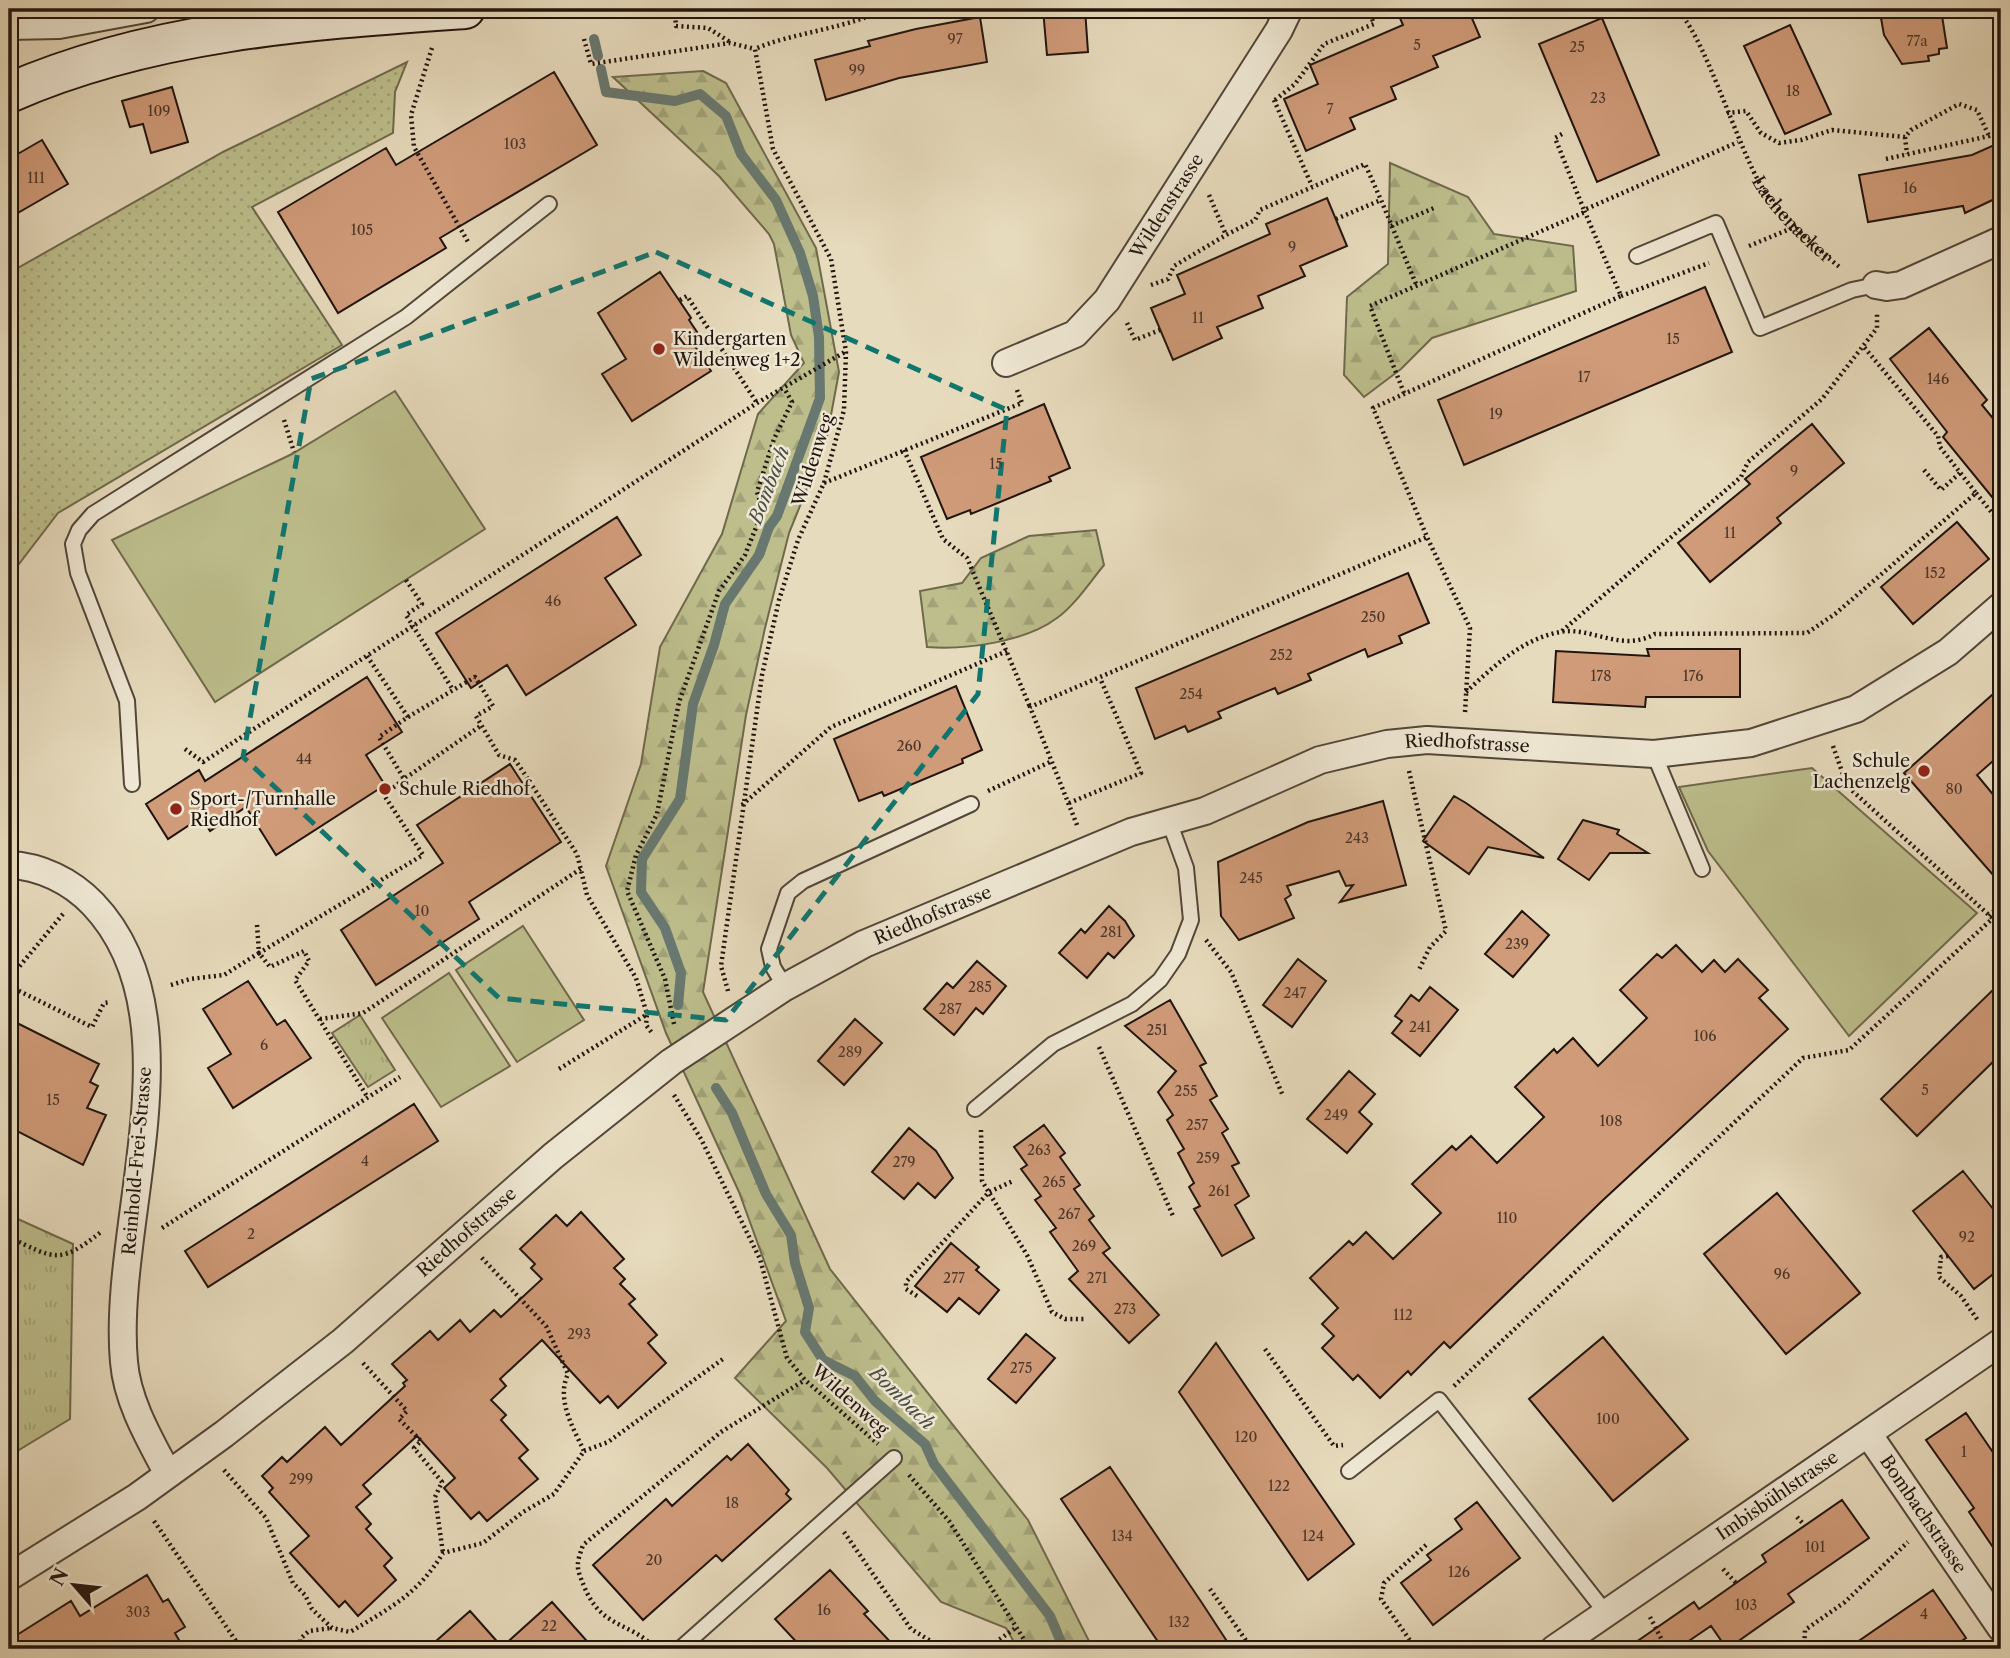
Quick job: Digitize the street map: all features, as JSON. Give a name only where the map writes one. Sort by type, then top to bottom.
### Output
[{"type":"street","points":[[9,26],[58,25],[146,9]]},
{"type":"street","points":[[9,93],[107,58],[211,34],[336,14],[465,9]]},
{"type":"street","name":"Wildenstrasse","points":[[1006,363],[1075,334],[1107,300],[1279,30],[1289,9]]},
{"type":"street","points":[[1876,285],[1900,285],[2001,240]]},
{"type":"street","name":"Riedhofstrasse","points":[[9,1577],[169,1475],[343,1341],[553,1156],[657,1073],[785,986],[864,944],[1131,832],[1205,811],[1320,760],[1387,744],[1427,740],[1654,754],[1751,743],[1856,709],[1948,652],[2001,606]]},
{"type":"street","name":"Reinhold-Frei-Strasse","points":[[9,865],[32,867],[83,893],[102,914],[123,946],[138,983],[146,1031],[147,1078],[124,1311],[124,1364],[141,1421],[169,1475]]},
{"type":"street","name":"Imbisbühlstrasse","points":[[1554,1649],[1869,1435],[1992,1335]]},
{"type":"street","name":"Bombachstrasse","points":[[1869,1435],[2001,1628]]},
{"type":"lane","points":[[132,784],[127,701],[78,573],[73,544],[79,530],[93,514],[406,317],[549,204]]},
{"type":"lane","points":[[1637,256],[1716,223],[1760,328],[1852,290],[1876,285]]},
{"type":"lane","points":[[1654,754],[1702,869]]},
{"type":"lane","points":[[785,986],[773,967],[769,948],[788,894],[803,881],[971,804]]},
{"type":"lane","points":[[975,1109],[1053,1044],[1132,1004],[1160,980],[1178,954],[1191,920],[1186,868],[1169,821]]},
{"type":"lane","points":[[1349,1471],[1439,1400],[1605,1613]]},
{"type":"lane","points":[[680,1649],[894,1458]]},
{"type":"path","points":[[675,15],[676,26],[708,28],[730,43],[755,49],[772,40],[853,20],[881,9]]},
{"type":"path","points":[[1264,103],[1275,100],[1295,84],[1324,44],[1374,24],[1367,9]]},
{"type":"path","name":"Lachenacker","points":[[1675,9],[1681,13],[1697,38],[1738,142],[1763,189],[1839,267],[1876,285]]},
{"type":"path","points":[[584,39],[591,64],[730,43]]},
{"type":"path","points":[[433,45],[411,115],[414,147],[479,260]]},
{"type":"path","name":"Wildenweg","points":[[736,1018],[721,966],[741,806],[762,675],[779,600],[798,540],[824,483],[844,410],[846,352],[831,259],[773,149],[755,49]]},
{"type":"path","points":[[1275,100],[1311,186]]},
{"type":"path","points":[[1907,154],[1905,137],[1911,130],[1959,104],[1978,110],[1989,136]]},
{"type":"path","points":[[1727,113],[1746,111],[1760,133],[1779,143],[1832,130],[1905,137]]},
{"type":"path","points":[[1886,159],[1989,136],[2001,130]]},
{"type":"path","points":[[1562,134],[1555,138],[1621,296]]},
{"type":"path","points":[[1404,393],[1370,306],[1738,142]]},
{"type":"path","points":[[1147,287],[1168,279],[1174,267],[1255,220],[1260,210],[1365,164],[1416,284]]},
{"type":"path","points":[[1210,197],[1226,235]]},
{"type":"path","points":[[1336,219],[1381,200]]},
{"type":"path","points":[[1391,226],[1434,208]]},
{"type":"path","points":[[1774,236],[1797,226]]},
{"type":"path","points":[[1466,692],[1506,656],[1562,631],[1741,477],[1748,462],[1822,399],[1877,328],[1876,285]]},
{"type":"path","points":[[1464,721],[1470,628],[1427,537],[1373,408],[1648,286]]},
{"type":"path","points":[[680,300],[688,296],[757,403]]},
{"type":"path","points":[[1122,313],[1135,340],[1160,330]]},
{"type":"path","points":[[1864,347],[1938,436],[1940,447],[2001,524]]},
{"type":"path","points":[[185,749],[203,762],[757,403],[846,352]]},
{"type":"path","points":[[824,483],[1023,402],[1006,363]]},
{"type":"path","points":[[678,1032],[671,1013],[666,979],[627,891],[636,855],[657,814],[679,702],[704,628],[719,591],[745,555],[762,510],[757,492],[774,439],[792,402],[784,388]]},
{"type":"path","points":[[275,400],[289,430],[294,453]]},
{"type":"path","points":[[904,450],[943,539],[967,558],[1082,838]]},
{"type":"path","points":[[1924,470],[1941,490],[1961,472]]},
{"type":"path","points":[[1562,631],[1630,641],[1643,641],[1655,634],[1807,633],[1835,614],[1976,493]]},
{"type":"path","points":[[1030,707],[1427,537]]},
{"type":"path","points":[[406,580],[422,604],[406,615],[453,690]]},
{"type":"path","points":[[741,806],[831,727],[1007,651]]},
{"type":"path","points":[[367,656],[408,717]]},
{"type":"path","points":[[404,779],[379,737],[475,677],[493,706],[477,716],[499,755],[515,760],[568,839],[582,868],[587,895],[636,978],[647,1014],[646,1025],[652,1033]]},
{"type":"path","points":[[1069,803],[1141,773],[1101,678]]},
{"type":"path","points":[[172,985],[190,979],[223,975],[423,855],[384,795],[482,725]]},
{"type":"path","points":[[1831,741],[1847,786],[2001,926]]},
{"type":"path","points":[[971,804],[994,785],[1050,762]]},
{"type":"path","points":[[1408,763],[1446,931],[1430,947],[1418,972]]},
{"type":"path","points":[[320,1018],[363,1013],[582,868]]},
{"type":"path","points":[[1439,1400],[1793,1066],[1803,1058],[1849,1050],[1991,917],[2001,904]]},
{"type":"path","points":[[9,979],[66,911]]},
{"type":"path","points":[[1191,920],[1231,972],[1283,1096]]},
{"type":"path","points":[[257,925],[259,953],[270,967],[304,951],[309,961],[295,980],[368,1098]]},
{"type":"path","points":[[9,986],[92,1027]]},
{"type":"path","points":[[559,1069],[647,1014]]},
{"type":"path","points":[[1091,1027],[1173,1216]]},
{"type":"path","name":"Wildenweg","points":[[657,1073],[701,1139],[760,1259],[773,1299],[780,1343],[787,1358],[805,1380],[894,1458],[949,1521],[1030,1649]]},
{"type":"path","points":[[161,1228],[400,1077]]},
{"type":"path","points":[[975,1109],[983,1137],[982,1181],[1027,1255],[1052,1312],[1065,1319],[1086,1318]]},
{"type":"path","points":[[917,1296],[906,1289],[906,1282],[989,1192],[1013,1181]]},
{"type":"path","points":[[9,1237],[54,1257],[76,1251],[111,1224]]},
{"type":"path","points":[[476,1251],[546,1326],[568,1374],[564,1383],[567,1416],[584,1451]]},
{"type":"path","points":[[1948,1256],[1941,1256],[1940,1277],[1961,1296],[1992,1335]]},
{"type":"path","points":[[1265,1349],[1334,1446],[1396,1435]]},
{"type":"path","points":[[152,1518],[236,1640],[253,1649],[303,1648],[300,1639],[309,1631],[332,1628],[351,1632],[407,1598],[427,1578],[443,1553],[435,1497],[442,1482],[414,1448],[421,1441],[399,1419],[407,1412],[358,1357]]},
{"type":"path","points":[[443,1553],[483,1543],[523,1512],[554,1494],[584,1451],[608,1442],[723,1359]]},
{"type":"path","points":[[656,1649],[648,1641],[601,1615],[590,1602],[576,1566],[583,1545],[721,1432],[805,1380]]},
{"type":"path","points":[[222,1466],[266,1518],[293,1583],[305,1595],[312,1609],[332,1628]]},
{"type":"path","points":[[832,1514],[911,1629],[944,1649]]},
{"type":"path","points":[[1804,1649],[1805,1630],[1845,1602],[1929,1522]]},
{"type":"path","points":[[1416,1649],[1381,1599],[1384,1583],[1426,1545]]},
{"type":"path","points":[[1716,1560],[1736,1583]]},
{"type":"path","points":[[1210,1589],[1252,1649]]},
{"type":"path","points":[[1646,1608],[1665,1647],[1673,1649]]},
{"type":"path","points":[[986,1649],[1017,1627]]},
{"type":"highlighted area","points":[[656,252],[1007,410],[978,694],[726,1020],[499,998],[243,757],[311,379]]},
{"type":"green space","points":[[407,62],[395,92],[393,133],[252,207],[342,345],[58,513],[9,577],[9,273],[223,152]]},
{"type":"green space","points":[[703,71],[726,83],[816,248],[839,372],[826,442],[789,533],[765,628],[746,715],[703,992],[830,1269],[1028,1520],[1093,1649],[1018,1649],[1006,1628],[941,1602],[827,1468],[735,1378],[786,1321],[739,1192],[666,1033],[606,866],[641,764],[660,647],[722,534],[758,414],[804,363],[791,335],[774,244],[769,234],[719,176],[613,77]]},
{"type":"green space","points":[[1390,163],[1468,197],[1494,234],[1573,246],[1576,291],[1432,338],[1401,369],[1364,397],[1344,375],[1347,297],[1388,264]]},
{"type":"green space","points":[[395,391],[485,529],[215,702],[112,540],[292,454]]},
{"type":"green space","points":[[1096,530],[1104,565],[1076,600],[1057,618],[1029,633],[995,643],[927,647],[920,591],[962,583],[981,558],[1029,536]]},
{"type":"green space","points":[[1812,768],[1977,913],[1849,1036],[1708,851],[1679,787]]},
{"type":"green space","points":[[523,926],[584,1020],[517,1062],[456,970]]},
{"type":"green space","points":[[449,973],[510,1066],[441,1107],[382,1018]]},
{"type":"green space","points":[[360,1015],[395,1070],[368,1087],[332,1033]]},
{"type":"green space","points":[[9,1215],[73,1244],[70,1419],[9,1456]]},
{"type":"building","points":[[1043,9],[1085,9],[1088,52],[1047,55]]},
{"type":"building","points":[[1396,9],[1468,9],[1480,37],[1433,56],[1438,67],[1391,87],[1396,99],[1350,118],[1355,129],[1306,151],[1284,99],[1318,84],[1310,65],[1403,25]]},
{"type":"building","points":[[1941,9],[1947,48],[1939,49],[1939,54],[1928,56],[1929,61],[1902,64],[1884,35],[1881,18]]},
{"type":"building","points":[[980,17],[987,62],[899,78],[826,100],[815,60],[870,46],[868,41]]},
{"type":"building","points":[[1602,18],[1659,155],[1597,182],[1539,44]]},
{"type":"building","points":[[1790,25],[1831,114],[1785,134],[1744,46]]},
{"type":"building","points":[[554,72],[597,145],[440,238],[446,248],[338,313],[278,212],[386,148],[396,165]]},
{"type":"building","points":[[172,87],[188,142],[151,153],[143,124],[130,127],[122,101]]},
{"type":"building","points":[[42,140],[68,184],[9,218],[9,159]]},
{"type":"building","points":[[2001,142],[2001,196],[1965,213],[1963,206],[1868,222],[1859,175],[1972,155]]},
{"type":"building","points":[[1327,198],[1347,246],[1300,266],[1305,276],[1258,296],[1263,308],[1217,327],[1222,338],[1173,360],[1151,308],[1185,294],[1177,275],[1270,234],[1266,224]]},
{"type":"building","name":"Kindergarten Wildenweg 1+2","points":[[660,272],[691,318],[689,320],[697,332],[689,337],[711,371],[632,421],[602,374],[626,359],[598,313]]},
{"type":"building","points":[[1705,287],[1732,352],[1464,465],[1438,400]]},
{"type":"building","points":[[1929,328],[1987,400],[1982,405],[2001,428],[2001,508],[1943,437],[1947,432],[1890,359]]},
{"type":"building","points":[[1044,404],[1070,468],[1049,477],[1051,481],[971,514],[970,510],[947,519],[921,457]]},
{"type":"building","points":[[1812,424],[1844,463],[1777,518],[1781,523],[1710,582],[1678,543],[1750,484],[1745,479]]},
{"type":"building","points":[[617,517],[641,555],[605,578],[636,625],[526,695],[507,665],[471,688],[436,633]]},
{"type":"building","points":[[1957,522],[1989,559],[1913,624],[1881,587]]},
{"type":"building","points":[[1408,573],[1429,623],[1399,636],[1402,643],[1368,657],[1365,649],[1308,674],[1311,680],[1278,694],[1275,688],[1218,712],[1221,718],[1188,732],[1185,726],[1155,739],[1136,688]]},
{"type":"building","points":[[1647,649],[1740,649],[1740,697],[1646,697],[1645,707],[1553,702],[1556,651],[1649,656]]},
{"type":"building","points":[[367,677],[402,732],[366,755],[385,785],[276,855],[246,807],[210,831],[204,821],[199,824],[197,820],[168,839],[146,804],[199,770],[205,781]]},
{"type":"building","points":[[956,686],[982,750],[962,759],[963,763],[884,796],[882,792],[859,801],[834,739]]},
{"type":"building","points":[[2001,687],[2001,754],[1977,775],[2001,804],[2001,884],[1904,773]]},
{"type":"building","points":[[510,764],[561,842],[469,902],[479,919],[376,985],[341,930],[443,863],[417,825]]},
{"type":"building","points":[[1454,796],[1544,858],[1488,847],[1469,874],[1423,841]]},
{"type":"building","points":[[1383,801],[1406,885],[1340,902],[1353,885],[1346,886],[1339,871],[1287,886],[1291,895],[1285,899],[1294,918],[1239,940],[1221,916],[1218,862],[1308,822]]},
{"type":"building","points":[[1583,820],[1619,830],[1617,834],[1648,853],[1610,853],[1589,880],[1558,859]]},
{"type":"building","points":[[1109,906],[1125,921],[1134,936],[1114,958],[1108,953],[1087,978],[1059,953],[1081,929],[1085,933]]},
{"type":"building","points":[[1522,911],[1549,935],[1513,977],[1485,954]]},
{"type":"building","points":[[1676,945],[1702,972],[1714,960],[1725,972],[1738,959],[1768,990],[1759,998],[1788,1029],[1602,1201],[1450,1348],[1444,1342],[1411,1375],[1408,1371],[1380,1398],[1358,1375],[1353,1380],[1322,1348],[1334,1336],[1322,1324],[1338,1308],[1310,1278],[1349,1241],[1353,1245],[1366,1232],[1393,1259],[1441,1213],[1412,1184],[1452,1146],[1456,1150],[1471,1136],[1497,1163],[1544,1117],[1515,1087],[1554,1049],[1557,1053],[1573,1038],[1598,1066],[1647,1018],[1620,990],[1657,954],[1662,958]]},
{"type":"building","points":[[1298,959],[1326,981],[1292,1027],[1263,1005]]},
{"type":"building","points":[[977,961],[1006,986],[983,1014],[976,1008],[954,1035],[924,1009],[947,983],[953,988]]},
{"type":"building","points":[[248,981],[277,1025],[285,1020],[311,1058],[233,1108],[208,1068],[231,1054],[203,1009]]},
{"type":"building","points":[[2001,982],[2001,1054],[1917,1136],[1881,1099]]},
{"type":"building","points":[[1430,987],[1458,1010],[1420,1056],[1392,1033],[1402,1021],[1395,1016],[1411,995],[1419,1001]]},
{"type":"building","points":[[1170,1000],[1206,1063],[1200,1066],[1217,1096],[1210,1100],[1228,1129],[1222,1133],[1239,1163],[1232,1166],[1249,1196],[1235,1205],[1254,1238],[1222,1256],[1194,1209],[1200,1206],[1189,1187],[1194,1183],[1178,1153],[1184,1149],[1167,1120],[1173,1115],[1158,1092],[1176,1071],[1125,1026]]},
{"type":"building","points":[[9,1019],[99,1064],[90,1082],[98,1086],[87,1108],[106,1115],[83,1165],[9,1127]]},
{"type":"building","points":[[855,1019],[882,1043],[844,1085],[818,1061]]},
{"type":"building","points":[[1349,1071],[1375,1094],[1359,1112],[1372,1124],[1347,1153],[1307,1119]]},
{"type":"building","points":[[414,1104],[438,1141],[208,1287],[185,1251]]},
{"type":"building","points":[[1044,1125],[1065,1153],[1060,1157],[1080,1185],[1074,1189],[1094,1216],[1089,1220],[1110,1248],[1103,1253],[1159,1315],[1129,1343],[1069,1279],[1078,1271],[1050,1232],[1056,1228],[1035,1200],[1041,1196],[1021,1169],[1027,1165],[1014,1147]]},
{"type":"building","points":[[909,1128],[936,1151],[953,1178],[935,1198],[918,1183],[904,1199],[872,1172]]},
{"type":"building","points":[[1963,1171],[2001,1219],[2001,1268],[1974,1289],[1913,1211]]},
{"type":"building","points":[[1777,1193],[1860,1293],[1786,1354],[1704,1254]]},
{"type":"building","points":[[581,1212],[624,1259],[614,1268],[625,1279],[620,1284],[635,1299],[629,1304],[657,1335],[648,1343],[666,1363],[618,1408],[608,1396],[600,1403],[542,1340],[500,1379],[506,1386],[491,1400],[506,1415],[501,1420],[528,1450],[519,1458],[538,1479],[487,1521],[479,1512],[471,1519],[444,1488],[455,1478],[417,1436],[363,1485],[371,1494],[356,1507],[371,1524],[366,1529],[392,1558],[384,1566],[396,1580],[358,1616],[345,1601],[339,1607],[290,1553],[309,1536],[269,1492],[273,1488],[262,1476],[282,1457],[287,1462],[325,1427],[341,1445],[405,1386],[403,1383],[407,1380],[392,1364],[430,1331],[438,1340],[460,1320],[470,1332],[494,1310],[501,1317],[542,1279],[531,1268],[535,1264],[520,1249],[556,1215],[567,1226]]},
{"type":"building","points":[[951,1243],[979,1267],[976,1270],[999,1290],[979,1314],[959,1298],[947,1312],[915,1286]]},
{"type":"building","points":[[1026,1334],[1055,1358],[1016,1403],[988,1379]]},
{"type":"building","points":[[1603,1337],[1688,1439],[1613,1501],[1529,1399]]},
{"type":"building","points":[[1216,1343],[1354,1544],[1308,1580],[1179,1392]]},
{"type":"building","points":[[1966,1413],[2001,1464],[2001,1559],[1969,1512],[1974,1508],[1926,1440]]},
{"type":"building","points":[[748,1444],[789,1490],[786,1494],[791,1499],[722,1561],[716,1555],[643,1620],[593,1565],[666,1499],[672,1506],[727,1456],[731,1460]]},
{"type":"building","points":[[1110,1467],[1232,1649],[1163,1649],[1061,1499]]},
{"type":"building","points":[[1842,1500],[1869,1538],[1788,1594],[1794,1602],[1727,1649],[1711,1626],[1677,1649],[1626,1649],[1694,1602],[1699,1609],[1766,1562],[1762,1555]]},
{"type":"building","points":[[1477,1502],[1520,1558],[1433,1625],[1401,1583],[1431,1560],[1427,1555],[1462,1529],[1455,1519]]},
{"type":"building","points":[[830,1570],[868,1611],[864,1614],[897,1649],[803,1649],[775,1619]]},
{"type":"building","points":[[147,1575],[163,1602],[168,1599],[185,1627],[175,1633],[184,1649],[9,1649],[9,1640],[71,1601],[80,1616]]},
{"type":"building","points":[[1933,1590],[1966,1638],[1950,1649],[1847,1649]]},
{"type":"building","points":[[552,1602],[594,1649],[427,1649],[470,1611],[502,1647]]},
{"type":"waterway","name":"Bombach","points":[[594,39],[598,56]]},
{"type":"waterway","name":"Bombach","points":[[601,69],[606,92],[675,101],[700,94],[726,116],[741,154],[776,200],[800,253],[813,296],[819,337],[820,398],[777,516],[769,527],[759,555],[725,604],[693,704],[680,799],[642,859],[641,892],[665,928],[681,973],[678,1005]]},
{"type":"waterway","name":"Bombach","points":[[716,1088],[732,1113],[766,1194],[791,1235],[795,1263],[809,1308],[805,1332],[823,1360],[855,1376],[875,1401],[925,1444],[934,1464],[1050,1616],[1064,1649]]},
{"type":"place","name":"Kindergarten Wildenweg 1+2","points":[[659,349]]},
{"type":"place","name":"Schule Lachenzelg","points":[[1924,771]]},
{"type":"place","name":"Schule Riedhof","points":[[385,789]]},
{"type":"place","name":"Sport-/Turnhalle Riedhof","points":[[176,809]]}]
